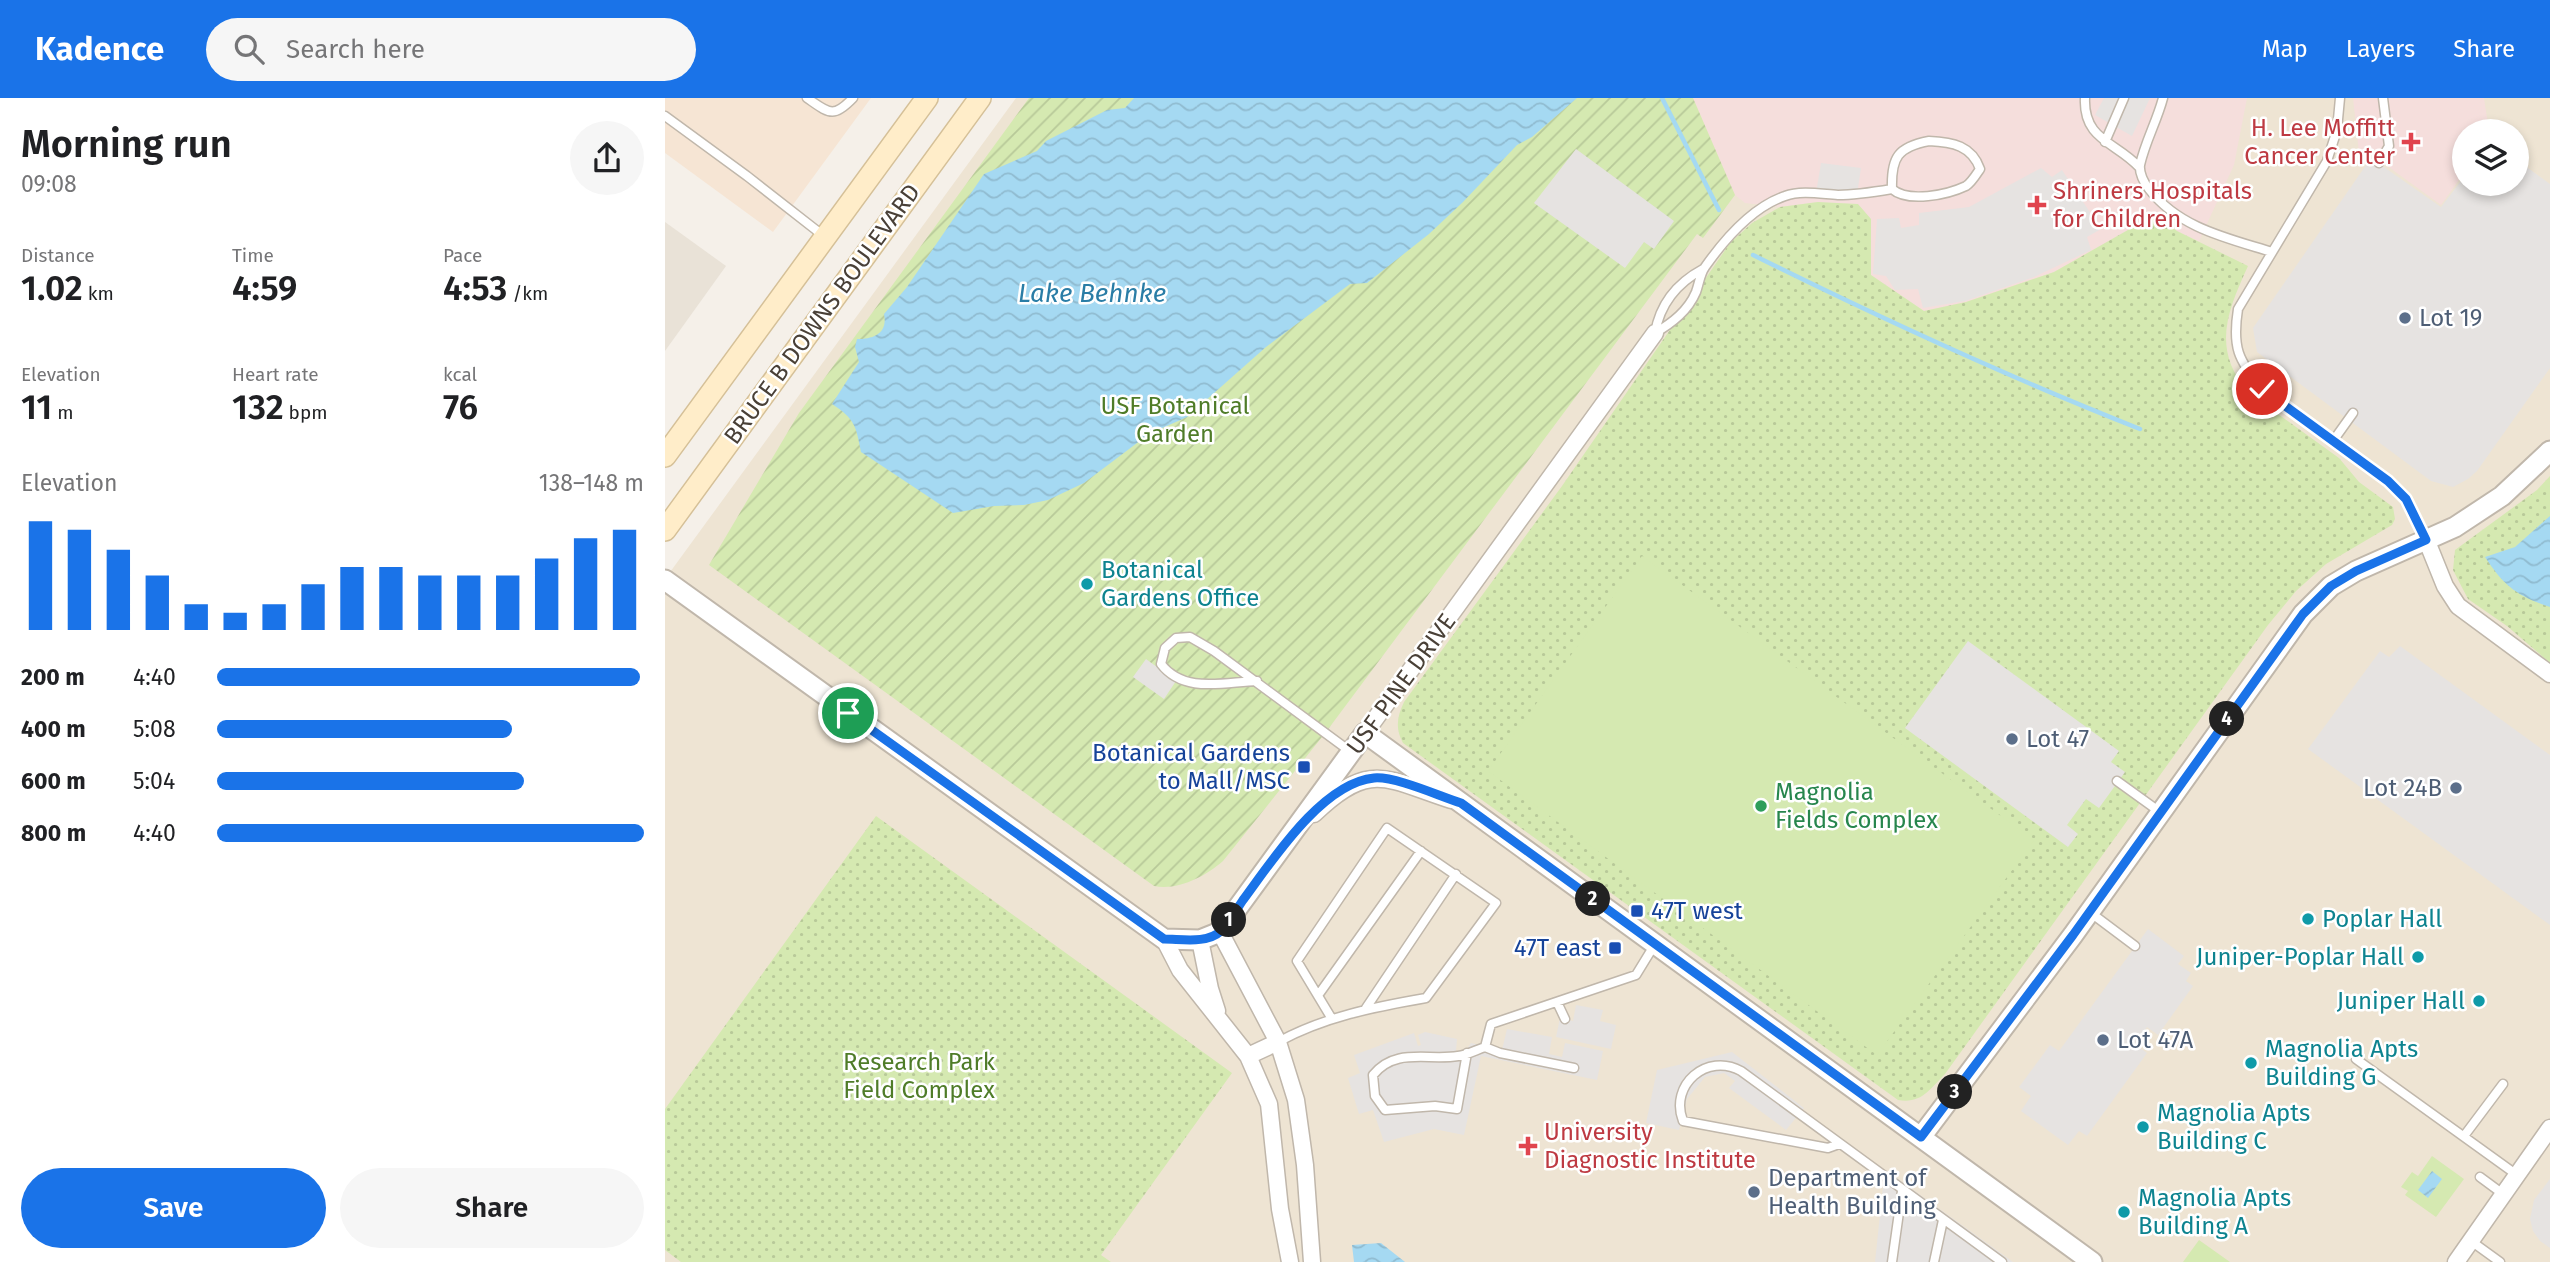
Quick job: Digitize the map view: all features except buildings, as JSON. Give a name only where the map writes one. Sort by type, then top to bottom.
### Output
[{"type":"main road","name":"BRUCE B DOWNS BOULEVARD","points":[[665,456],[927,98]]},
{"type":"main road","name":"BRUCE B DOWNS BOULEVARD","points":[[665,530],[979,98]]},
{"type":"street","name":"USF PINE DRIVE","points":[[1220,932],[1655,333]]},
{"type":"street","points":[[1921,1137],[2089,911],[2303,614],[2331,586],[2356,571],[2455,527],[2502,496],[2550,451]]},
{"type":"street","points":[[2426,540],[2445,586],[2458,606],[2550,674]]},
{"type":"street","points":[[665,580],[1164,939],[1180,970],[1248,1056],[1269,1104],[1280,1209],[1290,1262]]},
{"type":"street","points":[[1364,733],[2092,1262]]},
{"type":"street","points":[[1287,840],[1336,793],[1355,782],[1375,778],[1392,780],[1461,803]]},
{"type":"street","points":[[1164,939],[1200,940],[1220,932],[1278,1042],[1296,1100],[1305,1165],[1312,1262]]},
{"type":"street","points":[[1200,940],[1210,989],[1220,1020]]},
{"type":"street","points":[[1248,1056],[1278,1042]]},
{"type":"street","points":[[2456,1262],[2517,1175],[2545,1146],[2550,1128]]},
{"type":"lane","points":[[807,98],[833,113],[840,111],[853,98]]},
{"type":"lane","points":[[2085,98],[2085,109],[2092,130],[2140,167]]},
{"type":"lane","points":[[2105,142],[2124,98]]},
{"type":"lane","points":[[2163,98],[2140,167],[2144,183],[2160,204],[2172,214],[2199,228],[2272,251]]},
{"type":"lane","points":[[2340,98],[2337,130],[2326,161],[2238,309],[2234,331],[2236,351],[2246,371],[2262,389],[2388,481],[2406,499],[2426,540]]},
{"type":"lane","points":[[2379,163],[2389,146],[2383,98]]},
{"type":"lane","points":[[665,116],[825,237]]},
{"type":"lane","points":[[1655,333],[1684,311],[1695,293],[1703,269],[1724,243],[1753,214],[1785,196],[1814,193],[1857,194],[1892,189],[1900,196],[1920,197],[1968,185],[1980,169],[1976,157],[1962,146],[1929,141],[1911,145],[1902,150],[1895,162],[1892,189]]},
{"type":"lane","points":[[1655,333],[1658,316],[1674,290],[1703,269]]},
{"type":"lane","points":[[2333,441],[2353,413]]},
{"type":"lane","points":[[1257,681],[1196,685],[1184,682],[1167,673],[1161,664],[1165,648],[1176,638],[1190,637],[1257,681],[1351,752]]},
{"type":"lane","points":[[2117,781],[2160,812]]},
{"type":"lane","points":[[1278,1042],[1366,1008],[1426,998],[1496,903],[1387,828],[1297,961],[1332,1019]]},
{"type":"lane","points":[[1319,994],[1421,851]]},
{"type":"lane","points":[[1366,1008],[1456,874]]},
{"type":"lane","points":[[2089,911],[2136,946]]},
{"type":"lane","points":[[1485,1046],[1490,1024],[1636,975],[1655,944]]},
{"type":"lane","points":[[1557,1002],[1565,1019]]},
{"type":"lane","points":[[1467,1053],[1457,1109],[1435,1106],[1385,1110],[1375,1096],[1373,1075],[1380,1066],[1406,1056],[1458,1056],[1485,1046],[1500,1053],[1574,1068]]},
{"type":"lane","points":[[2356,1059],[2517,1175]]},
{"type":"lane","points":[[1839,1144],[1828,1148],[1683,1121],[1681,1100],[1688,1082],[1696,1074],[1715,1064],[1724,1064],[1741,1071],[2002,1262]]},
{"type":"lane","points":[[2464,1136],[2503,1084]]},
{"type":"lane","points":[[2480,1177],[2504,1194]]},
{"type":"lane","points":[[1892,1262],[1902,1191]]},
{"type":"lane","points":[[1934,1262],[1943,1220]]},
{"type":"lane","points":[[2471,1241],[2500,1262]]},
{"type":"shaded area","points":[[665,98],[871,98],[773,232],[665,153]]},
{"type":"shaded area","points":[[1016,98],[2550,98],[2550,1262],[665,1262],[665,579]]},
{"type":"shaded area","name":"Shriners Hospitals for Children","points":[[1693,98],[2247,98],[2234,165],[2199,241],[2177,231],[2092,252],[2054,272],[1966,302],[1924,311],[1871,275],[1871,219],[1818,202],[1780,207],[1745,203],[1735,195]]},
{"type":"shaded area","points":[[2104,98],[2150,98],[2132,136],[2095,115]]},
{"type":"shaded area","name":"H. Lee Moffitt Cancer Center","points":[[2353,98],[2484,98],[2487,119],[2452,119],[2452,190],[2441,205],[2368,152],[2360,162]]},
{"type":"shaded area","points":[[1576,149],[1674,221],[1654,249],[1644,242],[1625,268],[1534,203]]},
{"type":"shaded area","name":"Lot 19","points":[[2371,158],[2441,207],[2452,193],[2452,196],[2529,196],[2529,169],[2550,184],[2550,368],[2477,471],[2453,487],[2431,481],[2257,352],[2253,328]]},
{"type":"shaded area","points":[[1821,163],[1861,168],[1857,194],[1816,193]]},
{"type":"shaded area","points":[[2041,168],[2052,177],[2062,170],[2101,229],[2087,237],[2091,250],[2034,277],[1965,301],[1923,308],[1918,289],[1895,290],[1886,276],[1873,274],[1877,219],[1899,218],[1901,228],[1919,225],[1919,213],[1969,207]]},
{"type":"shaded area","points":[[665,222],[726,266],[665,351]]},
{"type":"shaded area","name":"Lot 47","points":[[1968,641],[2119,751],[2111,762],[2125,772],[2099,808],[2086,799],[2067,825],[2078,834],[2068,847],[1905,728]]},
{"type":"shaded area","name":"Lot 24B","points":[[2400,646],[2550,755],[2550,925],[2308,749],[2380,651],[2389,657]]},
{"type":"shaded area","points":[[1146,659],[1176,681],[1164,699],[1133,677]]},
{"type":"shaded area","name":"Lot 47A","points":[[2148,929],[2184,956],[2178,964],[2191,973],[2186,981],[2193,986],[2158,1035],[2147,1027],[2135,1044],[2147,1053],[2087,1136],[2079,1131],[2068,1145],[2021,1111],[2031,1096],[2019,1087],[2050,1045],[2059,1051]]},
{"type":"shaded area","points":[[1576,1005],[1603,1010],[1600,1021],[1616,1025],[1611,1049],[1556,1037],[1560,1018],[1573,1021]]},
{"type":"shaded area","points":[[1507,1029],[1552,1037],[1549,1054],[1562,1057],[1565,1043],[1603,1051],[1597,1080],[1481,1056],[1464,1135],[1434,1129],[1384,1142],[1373,1110],[1359,1114],[1348,1078],[1360,1073],[1354,1055],[1414,1033],[1418,1046],[1421,1045],[1418,1035],[1425,1032],[1457,1039],[1456,1051],[1465,1052],[1471,1043],[1502,1050]]},
{"type":"shaded area","points":[[1732,1052],[1804,1108],[1786,1130],[1729,1088],[1735,1081],[1724,1073],[1705,1077],[1687,1099],[1679,1130],[1646,1123],[1657,1070]]},
{"type":"shaded area","points":[[1891,1174],[2013,1262],[1875,1262],[1883,1186]]},
{"type":"shaded area","points":[[2550,1179],[2550,1248],[2540,1241],[2533,1231],[2530,1219],[2534,1200]]},
{"type":"green space","name":"USF Botanical Garden","points":[[1029,98],[1693,98],[1735,195],[1703,238],[1697,234],[1326,732],[1223,861],[1200,877],[1173,886],[1154,886],[709,565],[799,413]]},
{"type":"green space","points":[[1818,202],[1858,204],[1871,219],[1871,275],[1924,311],[1966,302],[2054,272],[2156,214],[2177,231],[2248,266],[2234,299],[2226,331],[2226,346],[2237,377],[2249,393],[2339,458],[2359,482],[2393,507],[2395,519],[2392,525],[2326,564],[2296,591],[2268,625],[1945,1074],[1925,1094],[1906,1101],[1898,1100],[1403,743],[1398,727],[1398,718],[1404,702],[1562,486],[1730,243],[1752,223],[1780,207]]},
{"type":"green space","points":[[2550,476],[2550,663],[2507,626],[2468,599],[2453,570],[2455,550],[2537,490]]},
{"type":"green space","name":"Magnolia Fields Complex","points":[[1642,556],[2034,840],[1877,1055],[1488,771]]},
{"type":"green space","name":"Research Park Field Complex","points":[[876,816],[1232,1073],[1101,1255],[1111,1262],[681,1262],[665,1250],[665,1109]]},
{"type":"green space","points":[[2432,1156],[2464,1179],[2436,1217],[2405,1195],[2408,1191],[2401,1187],[2412,1172],[2418,1176]]},
{"type":"green space","points":[[2199,1240],[2230,1262],[2183,1262]]},
{"type":"water","name":"Lake Behnke","points":[[1134,98],[1577,98],[1532,137],[1517,145],[1429,234],[1367,283],[1350,284],[1266,347],[1187,417],[1149,434],[1084,483],[1048,500],[953,513],[861,452],[853,424],[846,414],[832,404],[859,362],[855,347],[857,339],[869,338],[882,330],[884,314],[907,287],[984,174],[1037,151],[1046,141],[1107,110],[1125,108]]},
{"type":"water","points":[[2550,516],[2550,607],[2512,589],[2485,557],[2515,547]]},
{"type":"water","points":[[2432,1171],[2442,1179],[2428,1198],[2418,1190]]},
{"type":"water","points":[[1381,1243],[1405,1262],[1354,1262],[1352,1245]]},
{"type":"waterway","points":[[1662,98],[1719,210]]},
{"type":"waterway","points":[[1753,255],[1945,346],[2140,429]]},
{"type":"place","name":"H. Lee Moffitt Cancer Center","points":[[2411,142]]},
{"type":"place","name":"Shriners Hospitals for Children","points":[[2037,205]]},
{"type":"place","name":"Lot 19","points":[[2405,318]]},
{"type":"place","name":"Botanical Gardens Office","points":[[1087,584]]},
{"type":"place","name":"Lot 47","points":[[2012,739]]},
{"type":"place","name":"Botanical Gardens to Mall/MSC","points":[[1304,767]]},
{"type":"place","name":"Lot 24B","points":[[2456,788]]},
{"type":"place","name":"Magnolia Fields Complex","points":[[1761,806]]},
{"type":"place","name":"47T west","points":[[1637,911]]},
{"type":"place","name":"Poplar Hall","points":[[2308,919]]},
{"type":"place","name":"47T east","points":[[1615,948]]},
{"type":"place","name":"Juniper-Poplar Hall","points":[[2418,957]]},
{"type":"place","name":"Juniper Hall","points":[[2479,1001]]},
{"type":"place","name":"Lot 47A","points":[[2103,1040]]},
{"type":"place","name":"Magnolia Apts Building G","points":[[2251,1063]]},
{"type":"place","name":"Magnolia Apts Building C","points":[[2143,1127]]},
{"type":"place","name":"University Diagnostic Institute","points":[[1528,1146]]},
{"type":"place","name":"Department of Health Building","points":[[1754,1192]]},
{"type":"place","name":"Magnolia Apts Building A","points":[[2124,1212]]},
{"type":"route","points":[[848,713],[1164,939],[1200,940],[1220,932],[1287,840],[1336,793],[1355,782],[1375,778],[1392,780],[1461,803],[1921,1137],[2073,935],[2303,614],[2331,586],[2356,571],[2426,540],[2406,499],[2388,481],[2262,389]]}]
